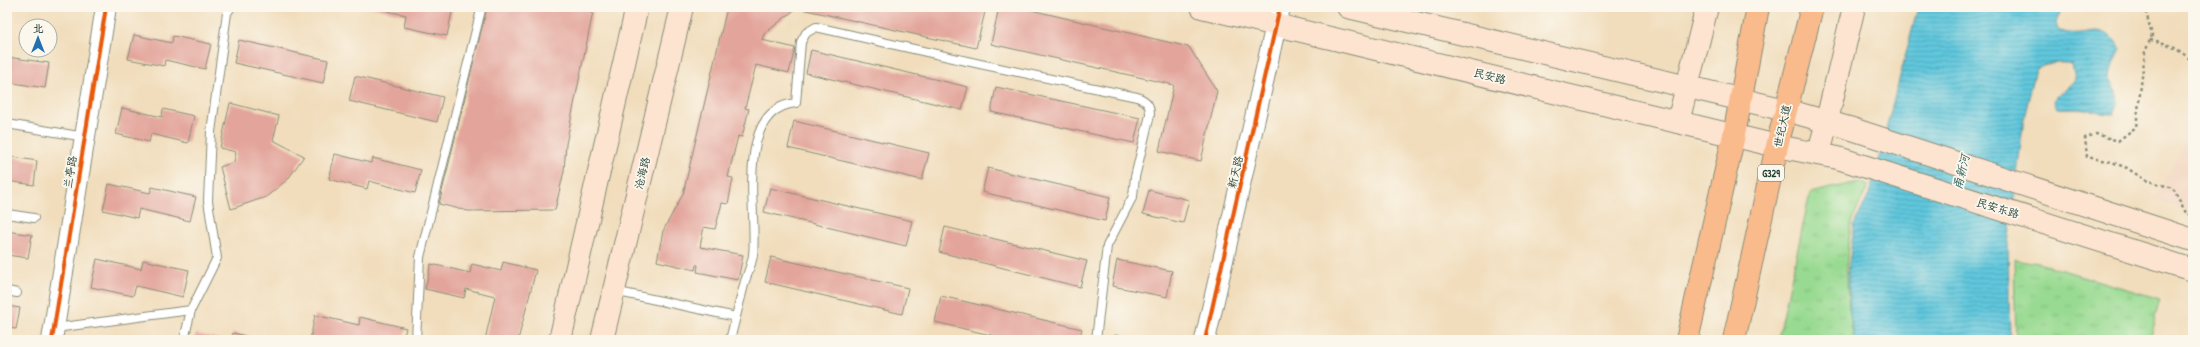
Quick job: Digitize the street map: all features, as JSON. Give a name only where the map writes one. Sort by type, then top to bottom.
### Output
[{"type":"highway","points":[[1687,340],[1734,135],[1758,7]]},
{"type":"highway","name":"世纪大道","points":[[1734,340],[1777,146],[1812,7]]},
{"type":"main road","points":[[560,340],[637,7]]},
{"type":"main road","name":"沧海路","points":[[602,340],[682,7]]},
{"type":"main road","name":"民安路","points":[[1202,7],[1279,16],[1678,122],[1777,146]]},
{"type":"main road","points":[[1348,7],[1786,110],[1850,128],[2054,196],[2193,240]]},
{"type":"main road","points":[[1678,122],[1707,7]]},
{"type":"main road","points":[[1828,156],[1827,122],[1854,7]]},
{"type":"main road","name":"民安东路","points":[[1777,146],[1828,156],[2193,270]]},
{"type":"street","name":"兰亭路","points":[[53,334],[106,7]]},
{"type":"street","name":"新天路","points":[[1206,340],[1279,16]]},
{"type":"lane","points":[[184,340],[191,310],[217,258],[208,201],[211,132],[227,13],[231,7]]},
{"type":"lane","points":[[416,340],[420,257],[481,10],[479,7]]},
{"type":"lane","points":[[730,340],[753,255],[751,176],[758,134],[772,111],[785,104],[796,103],[801,42],[806,33],[816,27],[1146,100],[1150,107],[1150,115],[1135,177],[1133,196],[1107,246],[1096,340]]},
{"type":"lane","points":[[7,124],[85,137]]},
{"type":"lane","points":[[7,214],[34,218]]},
{"type":"lane","points":[[7,291],[17,293]]},
{"type":"lane","points":[[613,291],[736,317]]},
{"type":"lane","points":[[53,334],[191,310]]},
{"type":"path","points":[[2142,7],[2146,12],[2152,36],[2145,52],[2136,127],[2118,140],[2096,134],[2085,138],[2087,157],[2112,162],[2127,168],[2145,180],[2173,188],[2186,213],[2193,215]]},
{"type":"path","points":[[2150,40],[2163,42],[2182,53],[2193,62]]},
{"type":"shaded area","points":[[2193,129],[2193,213],[2154,200]]},
{"type":"green space","points":[[1858,182],[1868,186],[1852,223],[1849,237],[1847,282],[1849,311],[1854,340],[1778,340],[1810,193]]},
{"type":"green space","points":[[2014,259],[2038,263],[2160,299],[2149,340],[2016,340]]},
{"type":"water","name":"甬新河","points":[[1918,7],[2062,7],[2056,23],[2058,30],[2068,33],[2099,31],[2106,33],[2121,49],[2110,72],[2109,78],[2117,92],[2118,104],[2114,114],[2107,114],[2082,108],[2057,108],[2054,101],[2075,79],[2072,64],[2054,64],[2036,69],[2024,118],[2008,244],[2010,340],[1855,340],[1850,315],[1848,273],[1854,225],[1869,195]]},
{"type":"building","points":[[369,7],[453,7],[447,36],[404,27],[406,15]]},
{"type":"building","points":[[487,7],[594,7],[566,144],[564,171],[555,210],[468,211],[439,204]]},
{"type":"building","points":[[733,7],[986,8],[976,48],[797,8],[764,34],[762,40],[795,48],[789,73],[756,65],[745,108],[749,109],[742,137],[738,136],[728,177],[733,178],[728,204],[722,203],[715,229],[704,227],[700,247],[743,255],[738,280],[697,272],[698,265],[696,265],[695,270],[657,261],[663,231],[683,194],[726,12]]},
{"type":"building","points":[[999,7],[1018,7],[1189,47],[1217,91],[1201,161],[1159,151],[1174,85],[991,44]]},
{"type":"building","points":[[134,35],[172,43],[173,36],[211,44],[205,69],[165,60],[164,66],[128,59]]},
{"type":"building","points":[[239,40],[328,60],[323,83],[234,63]]},
{"type":"building","points":[[811,50],[968,87],[962,110],[806,73]]},
{"type":"building","points":[[7,57],[49,63],[45,88],[7,82]]},
{"type":"building","points":[[355,76],[443,97],[437,122],[349,101]]},
{"type":"building","points":[[996,87],[1140,118],[1134,143],[991,112]]},
{"type":"building","points":[[230,103],[279,116],[273,140],[304,156],[288,179],[266,197],[231,209],[220,167],[234,162],[236,152],[220,148]]},
{"type":"building","points":[[122,108],[162,117],[163,109],[194,116],[188,143],[151,134],[149,142],[116,134]]},
{"type":"building","points":[[794,121],[929,153],[922,180],[788,148]]},
{"type":"building","points":[[335,154],[371,163],[373,158],[421,170],[415,193],[369,181],[367,189],[329,179]]},
{"type":"building","points":[[7,156],[37,161],[34,185],[7,181]]},
{"type":"building","points":[[988,168],[1110,197],[1105,221],[982,192]]},
{"type":"building","points":[[109,184],[150,193],[152,187],[196,197],[190,221],[139,209],[137,218],[103,210]]},
{"type":"building","points":[[770,188],[912,221],[906,246],[764,212]]},
{"type":"building","points":[[1149,190],[1189,200],[1183,223],[1143,214]]},
{"type":"building","points":[[945,227],[1087,261],[1080,287],[939,252]]},
{"type":"building","points":[[7,231],[32,235],[28,258],[7,255]]},
{"type":"building","points":[[771,257],[908,288],[902,314],[765,282]]},
{"type":"building","points":[[97,259],[141,269],[143,260],[189,270],[183,297],[136,286],[133,296],[91,287]]},
{"type":"building","points":[[1117,260],[1172,271],[1167,297],[1112,286]]},
{"type":"building","points":[[503,262],[536,270],[518,340],[485,340],[495,296],[466,289],[464,298],[425,289],[431,264],[470,273],[472,264],[501,271]]},
{"type":"building","points":[[941,296],[1082,329],[1079,340],[1012,340],[935,322]]},
{"type":"building","points":[[7,306],[20,308],[16,329],[7,328]]},
{"type":"building","points":[[315,315],[359,325],[360,317],[406,328],[403,340],[310,340]]},
{"type":"building","points":[[2193,325],[2193,340],[2188,340]]},
{"type":"building","points":[[233,333],[259,339],[259,340],[231,340]]},
{"type":"building","points":[[196,334],[219,339],[219,340],[194,340]]},
{"type":"building","points":[[1115,335],[1134,339],[1134,340],[1114,340]]},
{"type":"cycle path","points":[[52,340],[106,7]]},
{"type":"cycle path","points":[[1205,340],[1280,7]]}]
